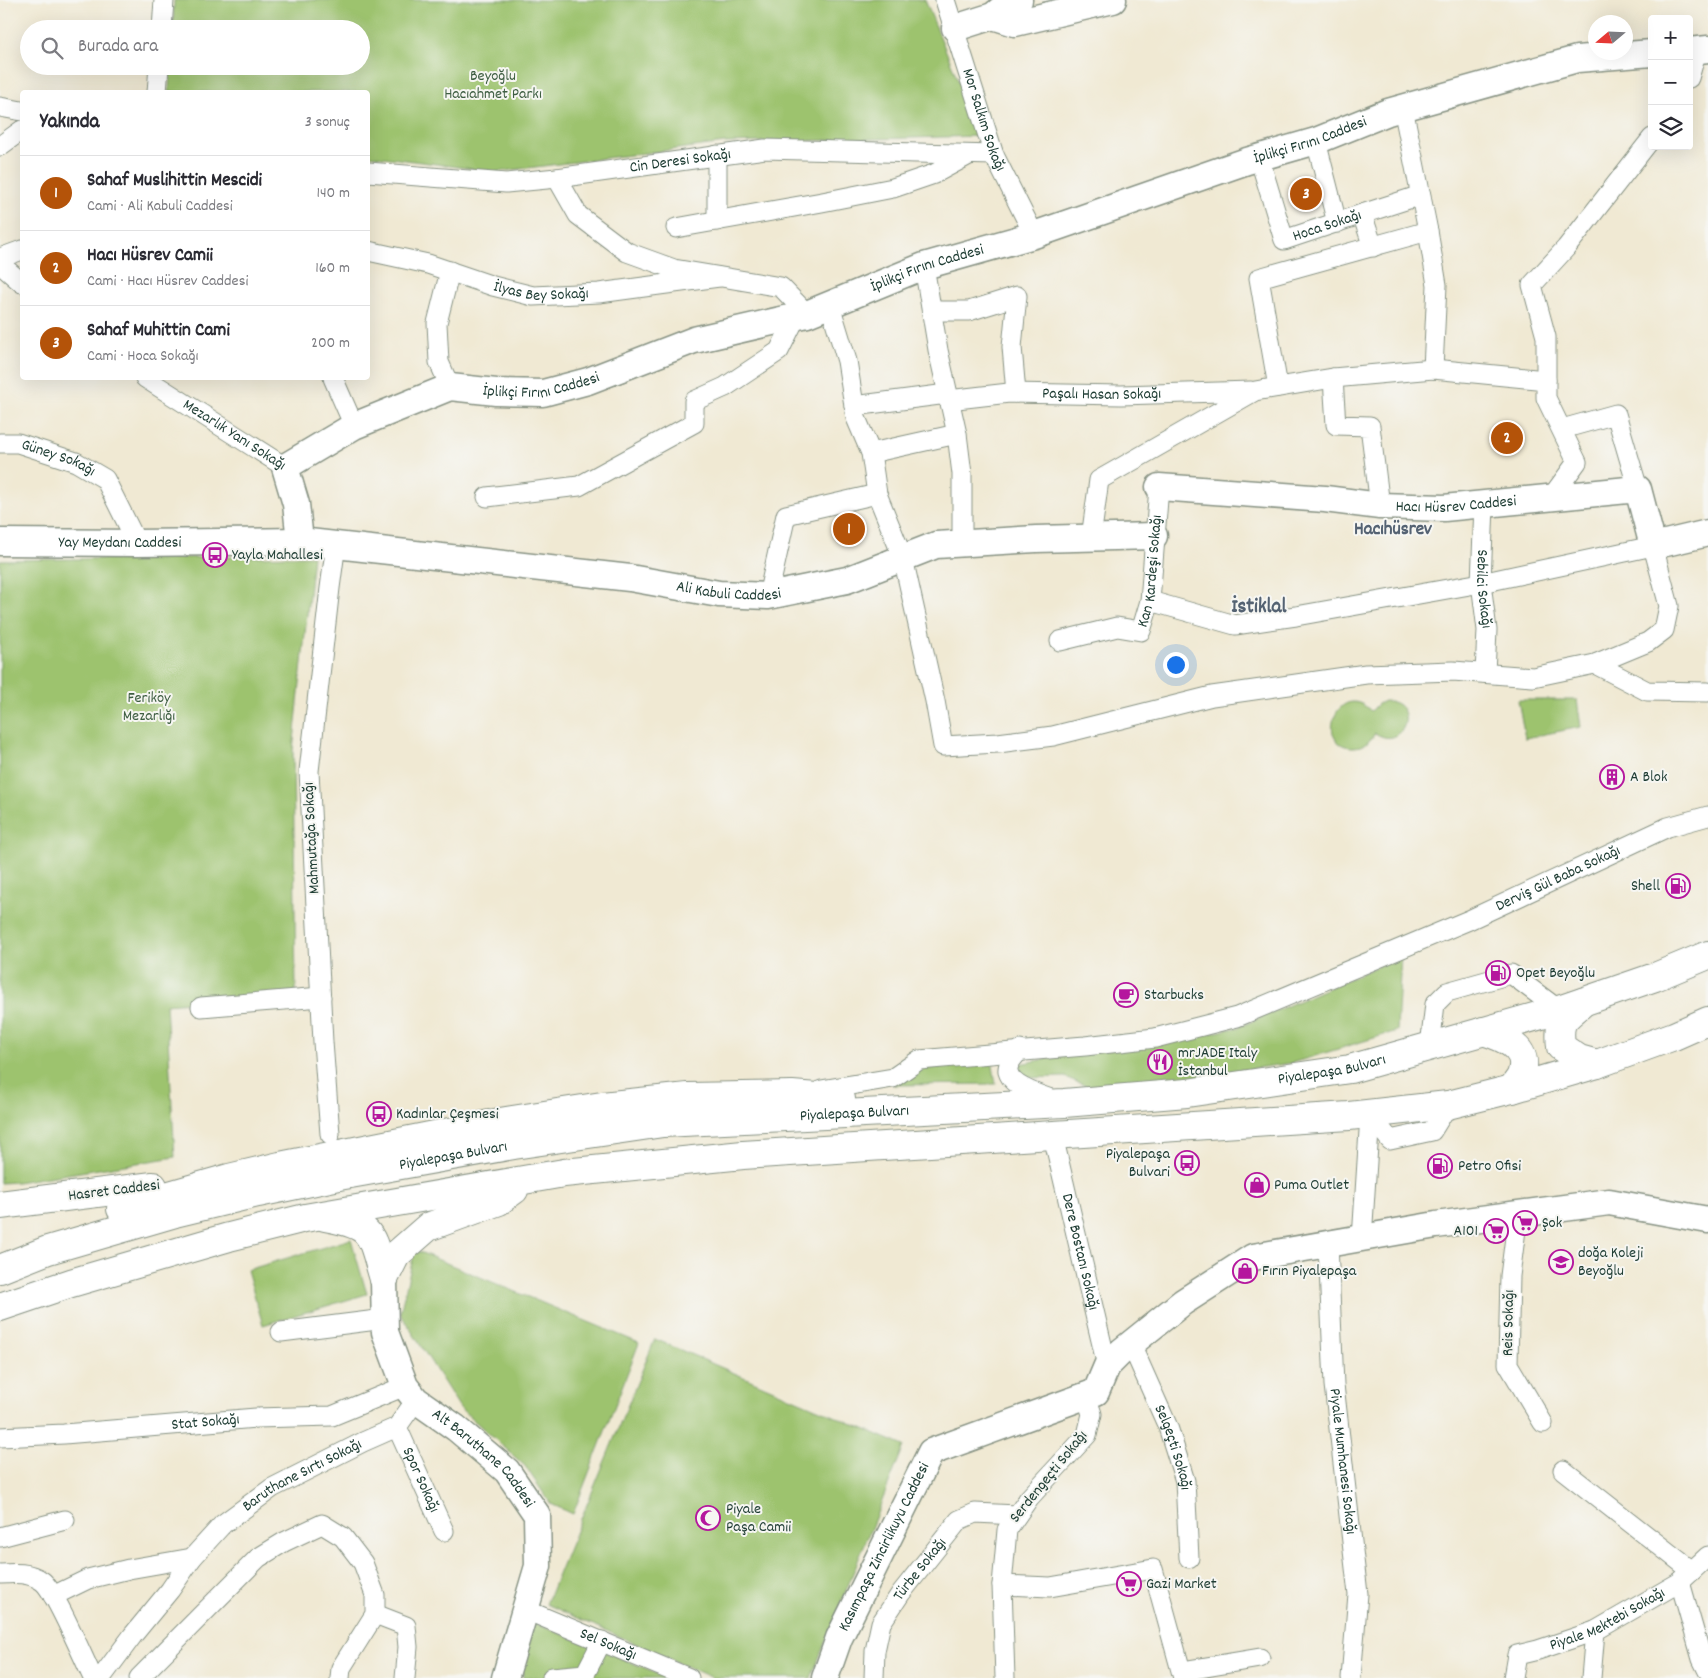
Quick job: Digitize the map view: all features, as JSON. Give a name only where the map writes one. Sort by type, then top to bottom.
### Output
[{"type":"main road","name":"Piyalepaşa Bulvarı","points":[[0,1269],[48,1250],[175,1213],[348,1174],[514,1145],[664,1123],[1064,1103],[1187,1093],[1350,1069],[1571,1006],[1655,977],[1708,955]]},
{"type":"main road","points":[[1571,1006],[1561,1022],[1559,1030],[1561,1047],[1579,1059],[1597,1064]]},
{"type":"main road","name":"Piyalepaşa Bulvarı","points":[[0,1308],[71,1282],[229,1237],[317,1215],[564,1173],[743,1155],[1370,1115],[1448,1105],[1512,1089],[1597,1064],[1674,1036],[1708,1021]]},
{"type":"main road","points":[[1483,1031],[1508,1041],[1521,1052],[1522,1074],[1512,1089]]},
{"type":"main road","points":[[0,1256],[94,1217],[229,1178],[393,1142],[500,1122],[602,1106],[688,1097],[792,1095],[894,1102],[932,1110]]},
{"type":"main road","name":"Hasret Caddesi","points":[[0,1205],[229,1178]]},
{"type":"main road","points":[[384,1278],[396,1255],[428,1227],[499,1201],[527,1180]]},
{"type":"main road","points":[[317,1215],[356,1224],[370,1235],[384,1278]]},
{"type":"street","points":[[163,20],[164,0]]},
{"type":"street","name":"Mor Salkım Sokağı","points":[[945,0],[994,155],[1034,235]]},
{"type":"street","points":[[955,28],[993,16],[1010,2],[1018,0]]},
{"type":"street","points":[[993,16],[1015,23],[1113,0]]},
{"type":"street","points":[[1693,66],[1698,50]]},
{"type":"street","name":"İplikçi Fırını Caddesi","points":[[450,386],[496,392],[543,393],[588,381],[694,340],[811,312],[924,266],[1034,235],[1259,157],[1316,141],[1388,112],[1577,59],[1648,54]]},
{"type":"street","points":[[157,90],[158,75]]},
{"type":"street","points":[[0,107],[20,111]]},
{"type":"street","points":[[1403,108],[1437,285],[1433,369]]},
{"type":"street","points":[[0,146],[20,131]]},
{"type":"street","points":[[1316,141],[1337,223]]},
{"type":"street","points":[[1550,499],[1577,462],[1546,398],[1546,337],[1532,285],[1566,248],[1648,143]]},
{"type":"street","name":"Cin Deresi Sokağı","points":[[370,172],[506,183],[557,178],[764,149],[994,155]]},
{"type":"street","points":[[676,228],[893,188],[934,174],[970,154]]},
{"type":"street","points":[[717,155],[718,221]]},
{"type":"street","name":"Hoca Sokağı","points":[[1259,157],[1284,240],[1362,214],[1373,247]]},
{"type":"street","points":[[557,178],[578,215],[627,252],[674,269],[781,287],[811,312],[848,361],[856,418],[871,453],[877,494],[902,558],[935,701],[943,746],[998,743],[1053,736],[1212,696],[1366,674],[1453,670],[1533,677],[1595,664],[1648,642],[1664,630],[1669,606],[1616,414],[1562,429]]},
{"type":"street","points":[[1362,214],[1421,195]]},
{"type":"street","points":[[1278,387],[1259,278],[1428,231]]},
{"type":"street","points":[[0,258],[20,251]]},
{"type":"street","name":"İlyas Bey Sokağı","points":[[370,251],[428,264],[493,286],[533,296],[599,293],[718,277]]},
{"type":"street","points":[[0,264],[20,281]]},
{"type":"street","points":[[924,266],[948,397],[957,434],[962,474],[962,543]]},
{"type":"street","points":[[300,541],[296,504],[285,466],[354,426],[450,386],[439,362],[437,323],[450,271]]},
{"type":"street","points":[[932,311],[969,311],[1017,296],[1012,347],[1016,393]]},
{"type":"street","points":[[487,497],[579,486],[694,423],[694,401],[725,387],[779,351],[811,312]]},
{"type":"street","points":[[1091,538],[1099,480],[1255,391],[1333,378],[1433,369],[1546,380]]},
{"type":"street","points":[[1333,378],[1336,425],[1370,426],[1380,506]]},
{"type":"street","name":"Mezarlık Yanı Sokağı","points":[[148,380],[285,466]]},
{"type":"street","points":[[334,380],[354,426]]},
{"type":"street","name":"Paşalı Hasan Sokağı","points":[[854,406],[1016,393],[1121,395],[1255,391]]},
{"type":"street","points":[[871,453],[957,434]]},
{"type":"street","name":"Güney Sokağı","points":[[0,443],[18,443],[76,462],[105,480],[136,543]]},
{"type":"street","name":"Hacı Hüsrev Caddesi","points":[[1159,487],[1325,499],[1380,506],[1444,508],[1638,489]]},
{"type":"street","name":"Kan Kardeşi Sokağı","points":[[1060,641],[1117,626],[1141,631],[1150,601],[1159,487]]},
{"type":"street","points":[[768,596],[786,514],[877,494]]},
{"type":"street","name":"Sebilci Sokağı","points":[[1484,504],[1481,583],[1487,630],[1485,673]]},
{"type":"street","points":[[1150,601],[1235,625],[1481,583],[1708,533]]},
{"type":"street","name":"Ali Kabuli Caddesi","points":[[300,541],[630,578],[719,594],[768,596],[846,580],[936,545],[1154,536]]},
{"type":"street","name":"Yay Meydanı Caddesi","points":[[0,542],[300,541]]},
{"type":"street","name":"Mahmutağa Sokağı","points":[[330,1134],[309,771],[336,544]]},
{"type":"street","points":[[1595,664],[1647,691],[1708,692]]},
{"type":"street","name":"Derviş Gül Baba Sokağı","points":[[792,1095],[893,1078],[919,1060],[1155,1038],[1237,1017],[1469,920],[1668,827],[1708,816]]},
{"type":"street","points":[[1430,1046],[1435,1004],[1447,992],[1511,974],[1571,1006]]},
{"type":"street","points":[[202,1007],[321,997]]},
{"type":"street","points":[[1020,1050],[1011,1060],[1008,1070],[1011,1079],[1034,1094],[1064,1103]]},
{"type":"street","points":[[1362,1239],[1370,1115]]},
{"type":"street","name":"Dere Bostanı Sokağı","points":[[1053,1136],[1107,1366]]},
{"type":"street","name":"Kasımpaşa Zincirlikuyu Caddesi","points":[[825,1678],[839,1638],[931,1452],[1096,1392],[1107,1366],[1131,1344],[1183,1302],[1253,1257],[1436,1225],[1609,1202],[1708,1220]]},
{"type":"street","name":"Reis Sokağı","points":[[1518,1214],[1510,1276],[1508,1364],[1543,1423]]},
{"type":"street","name":"Piyale Mumhanesi Sokağı","points":[[1328,1244],[1334,1385],[1358,1594],[1351,1678]]},
{"type":"street","points":[[384,1278],[385,1332],[411,1393],[397,1427]]},
{"type":"street","points":[[281,1332],[386,1319]]},
{"type":"street","name":"Selgeçti Sokağı","points":[[1131,1344],[1168,1427],[1184,1481],[1188,1558]]},
{"type":"street","name":"Stat Sokağı","points":[[0,1436],[64,1434],[256,1418],[332,1416],[411,1393]]},
{"type":"street","name":"Alt Baruthane Caddesi","points":[[411,1393],[508,1471],[537,1515],[538,1566],[505,1678]]},
{"type":"street","name":"Serdengeçti Sokağı","points":[[1005,1678],[1002,1586],[1007,1530],[1029,1498],[1087,1435],[1092,1414],[1086,1396]]},
{"type":"street","name":"Spor Sokağı","points":[[397,1427],[444,1531]]},
{"type":"street","name":"Baruthane Sırtı Sokağı","points":[[101,1678],[170,1590],[192,1558],[223,1524],[272,1488],[397,1427]]},
{"type":"street","points":[[1563,1470],[1686,1576],[1706,1662]]},
{"type":"street","name":"Türbe Sokağı","points":[[874,1678],[875,1651],[881,1623],[901,1593],[959,1520],[975,1513],[1017,1515]]},
{"type":"street","points":[[0,1537],[65,1520]]},
{"type":"street","points":[[139,1678],[258,1558],[284,1542],[322,1524],[343,1538],[363,1563],[375,1595],[375,1614],[341,1668],[340,1678]]},
{"type":"street","name":"Piyale Mektebi Sokağı","points":[[1513,1678],[1517,1655],[1595,1631],[1686,1576],[1708,1556]]},
{"type":"street","points":[[53,1596],[88,1579],[129,1569],[192,1558]]},
{"type":"street","points":[[1002,1586],[1050,1587],[1153,1569],[1183,1674],[1260,1658]]},
{"type":"street","points":[[0,1574],[25,1573],[43,1582],[53,1596],[93,1678]]},
{"type":"street","name":"Sel Sokağı","points":[[526,1610],[602,1641],[679,1676]]},
{"type":"street","points":[[375,1614],[406,1626],[408,1648],[405,1678]]},
{"type":"street","points":[[1591,1678],[1595,1631]]},
{"type":"street","points":[[552,1677],[585,1674],[602,1641]]},
{"type":"green space","name":"Beyoğlu Hacıahmet Parkı","points":[[174,0],[925,0],[981,136],[725,143],[496,172],[370,155],[370,90],[169,90],[170,75],[370,75],[370,20],[173,20]]},
{"type":"green space","name":"Feriköy Mezarlığı","points":[[313,556],[293,751],[296,993],[166,1004],[175,1157],[17,1182],[0,1183],[0,560]]},
{"type":"green space","points":[[1518,700],[1577,700],[1581,727],[1525,738]]},
{"type":"green space","points":[[1384,701],[1395,703],[1402,708],[1405,716],[1405,724],[1395,736],[1386,737],[1375,733],[1366,743],[1353,747],[1341,744],[1334,737],[1332,727],[1340,708],[1349,703],[1359,703],[1371,711]]},
{"type":"green space","points":[[1401,956],[1397,1031],[1292,1063],[1158,1082],[1089,1087],[1065,1077],[1024,1078],[1019,1064],[1073,1054],[1166,1043],[1239,1027]]},
{"type":"green space","points":[[992,1060],[996,1084],[893,1085],[915,1070]]},
{"type":"green space","points":[[351,1239],[367,1294],[263,1325],[247,1270]]},
{"type":"green space","points":[[415,1250],[639,1343],[573,1514],[551,1504],[525,1466],[460,1408],[400,1313]]},
{"type":"green space","points":[[655,1339],[904,1446],[811,1678],[713,1678],[546,1604]]},
{"type":"green space","points":[[534,1623],[665,1676],[664,1678],[523,1678],[522,1661]]},
{"type":"place","name":"Sahaf Muhittin Cami","points":[[1306,194]]},
{"type":"place","name":"Hacı Hüsrev Camii","points":[[1507,438]]},
{"type":"place","name":"Sahaf Muslihittin Mescidi","points":[[849,529]]},
{"type":"place","name":"Yayla Mahallesi","points":[[215,555]]},
{"type":"place","name":"A Blok","points":[[1612,777]]},
{"type":"place","name":"Shell","points":[[1678,886]]},
{"type":"place","name":"Opet Beyoğlu","points":[[1498,973]]},
{"type":"place","name":"Starbucks","points":[[1126,995]]},
{"type":"place","name":"mrJADE Italy İstanbul","points":[[1160,1062]]},
{"type":"place","name":"Kadınlar Çeşmesi","points":[[379,1114]]},
{"type":"place","name":"Piyalepaşa Bulvari","points":[[1187,1163]]},
{"type":"place","name":"Petro Ofisi","points":[[1440,1166]]},
{"type":"place","name":"Puma Outlet","points":[[1257,1185]]},
{"type":"place","name":"Şok","points":[[1525,1223]]},
{"type":"place","name":"A101","points":[[1496,1231]]},
{"type":"place","name":"doğa Koleji Beyoğlu","points":[[1561,1262]]},
{"type":"place","name":"Fırın Piyalepaşa","points":[[1245,1271]]},
{"type":"place","name":"Piyale Paşa Camii","points":[[708,1518]]},
{"type":"place","name":"Gazi Market","points":[[1129,1584]]},
{"type":"district","name":"Hacıhüsrev","points":[[1393,530]]},
{"type":"district","name":"İstiklal","points":[[1259,608]]}]
